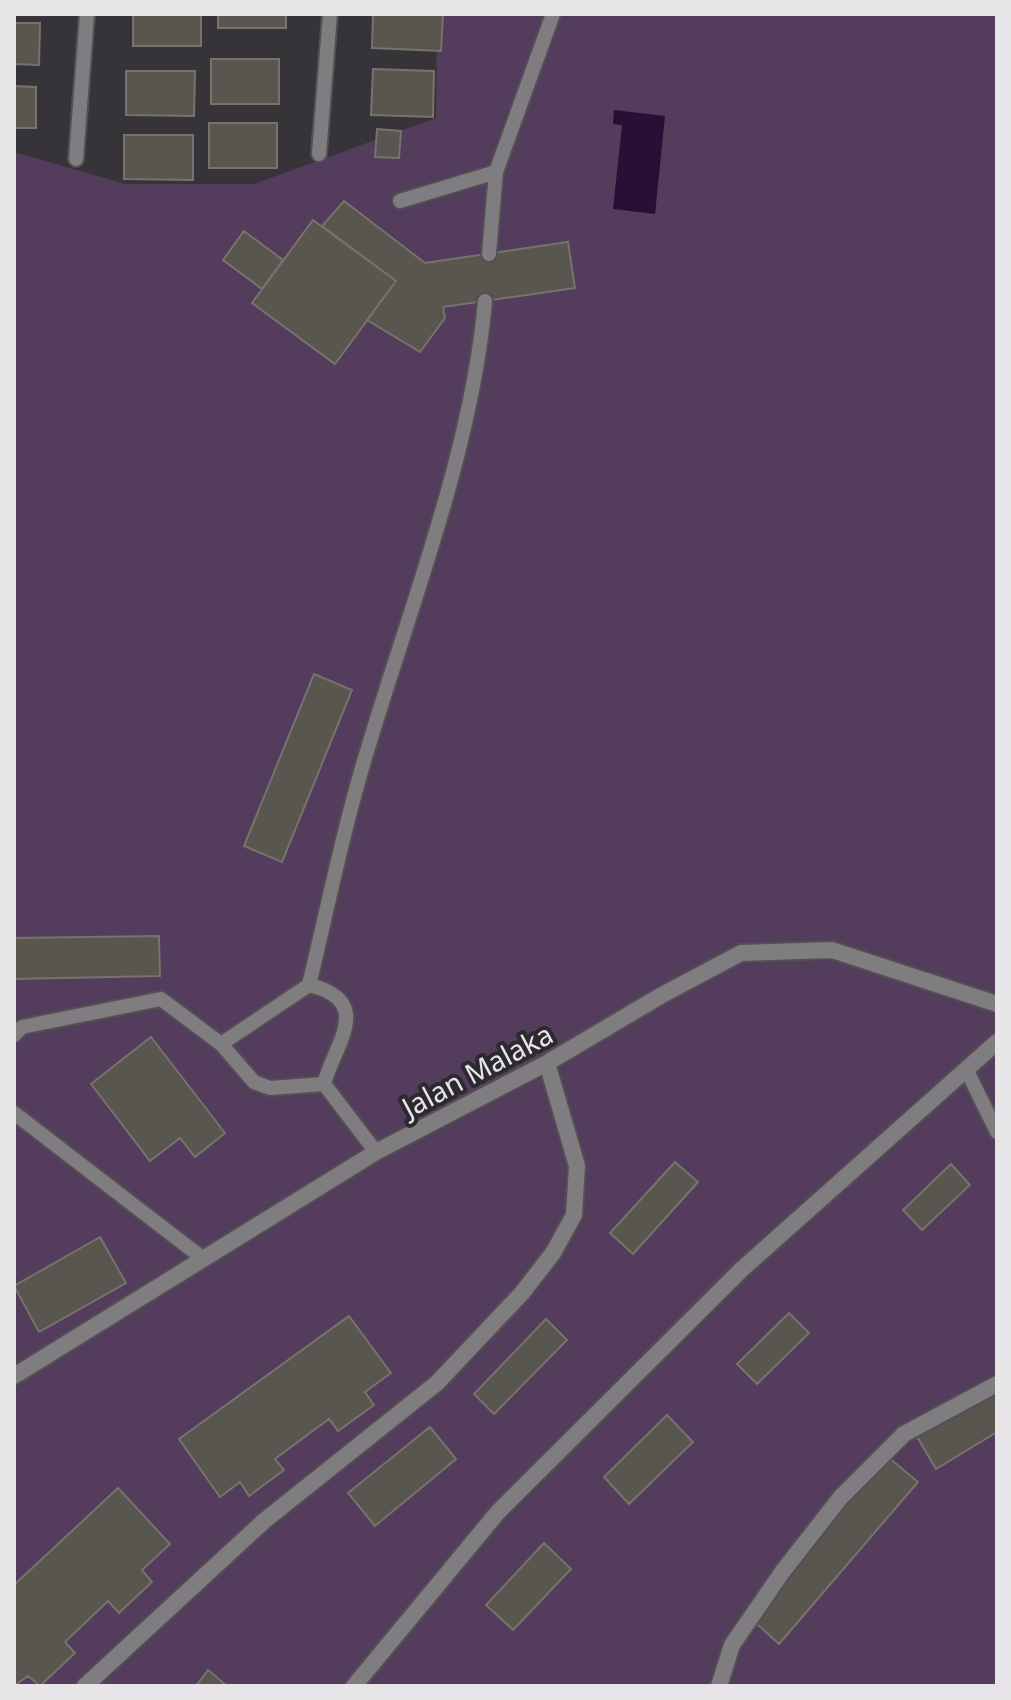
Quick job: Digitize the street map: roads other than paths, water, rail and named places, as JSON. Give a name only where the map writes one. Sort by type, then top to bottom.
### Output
[{"type":"street","name":"Jalan Malaka","points":[[14,1376],[201,1257],[376,1152],[547,1063],[662,995],[741,953],[832,950],[997,1004]]},
{"type":"street","points":[[354,1686],[498,1512],[741,1270],[997,1042]]},
{"type":"street","points":[[85,1686],[264,1521],[437,1383],[522,1293],[553,1253],[574,1215],[577,1166],[547,1063]]},
{"type":"street","points":[[719,1686],[732,1645],[783,1571],[841,1497],[904,1434],[997,1384]]},
{"type":"lane","points":[[76,159],[87,14]]},
{"type":"lane","points":[[319,154],[330,14]]},
{"type":"lane","points":[[489,254],[496,172],[553,14]]},
{"type":"lane","points":[[400,201],[496,172]]},
{"type":"lane","points":[[221,1044],[309,985],[367,752],[428,558],[480,357],[485,301]]},
{"type":"lane","points":[[309,985],[330,990],[344,1008],[347,1034],[328,1069],[324,1084]]},
{"type":"lane","points":[[14,1035],[22,1027],[161,999],[221,1044],[254,1082],[270,1088],[324,1084]]},
{"type":"lane","points":[[967,1071],[997,1132]]},
{"type":"lane","points":[[324,1084],[376,1152]]},
{"type":"lane","points":[[14,1114],[201,1257]]}]
